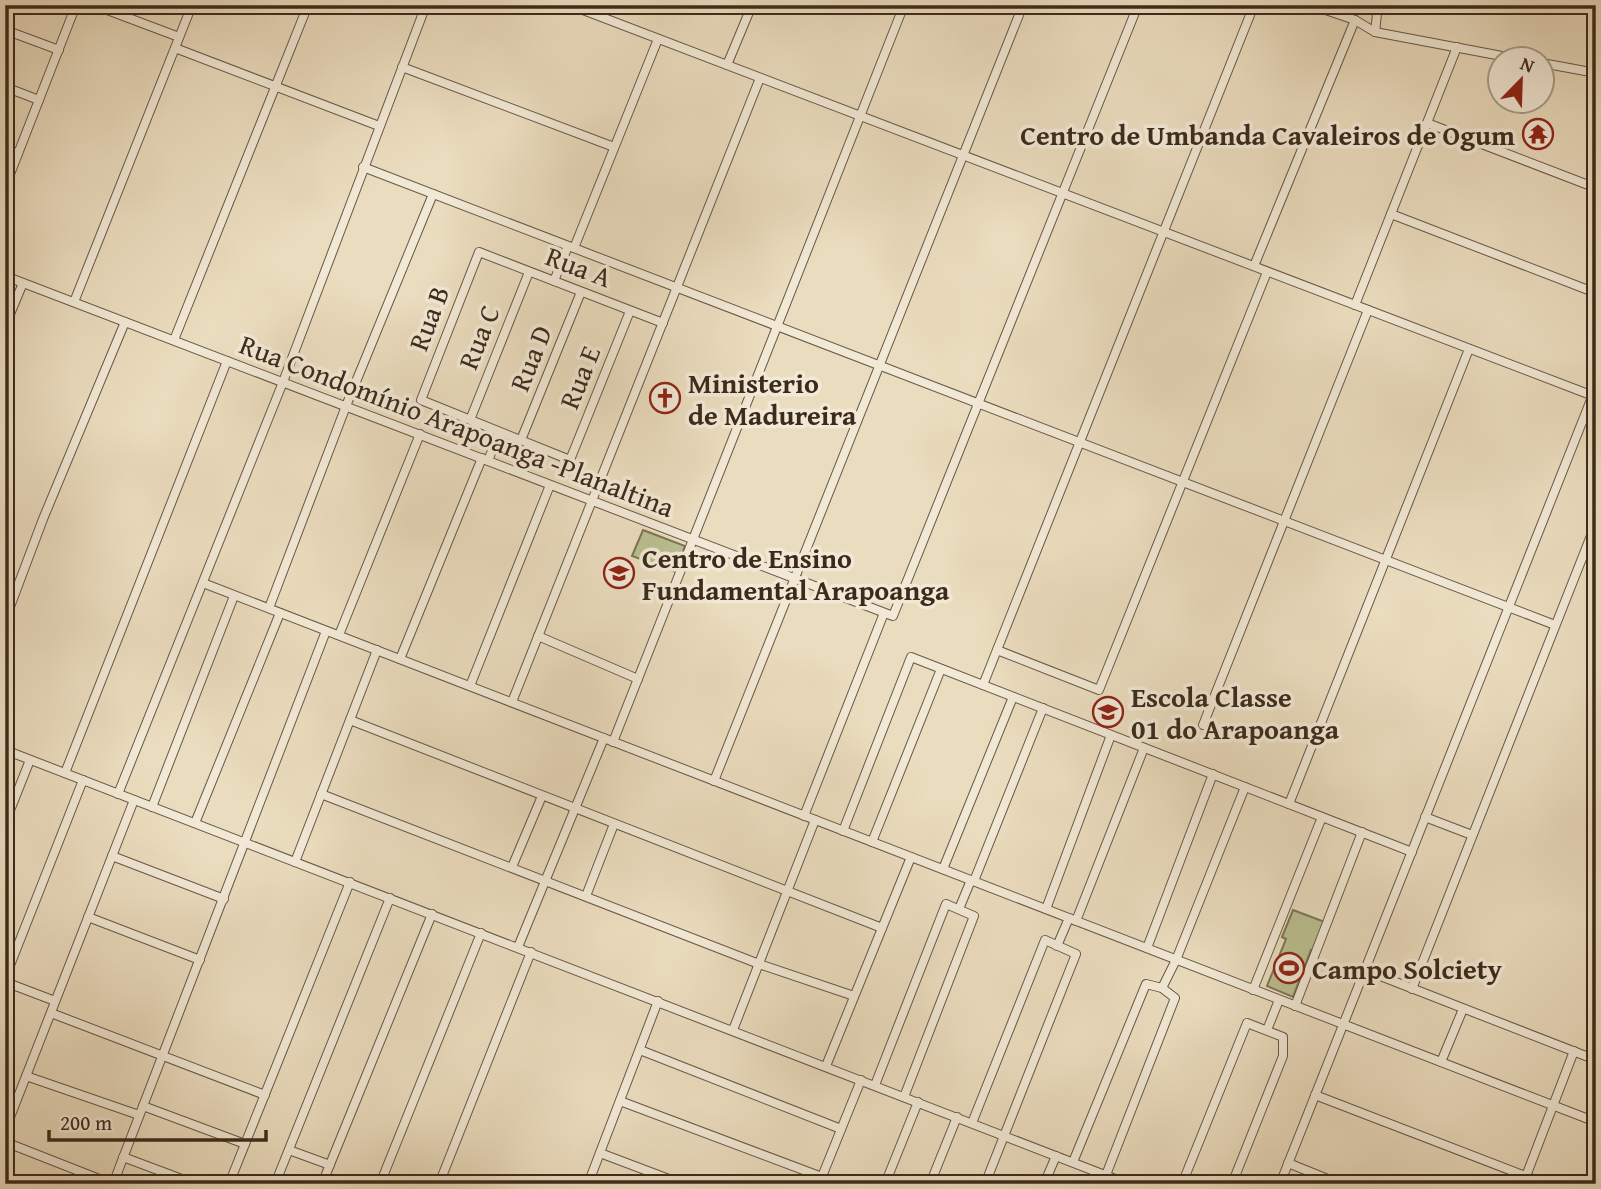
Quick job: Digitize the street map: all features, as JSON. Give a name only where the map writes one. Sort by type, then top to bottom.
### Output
[{"type":"street","points":[[5,187],[76,5]]},
{"type":"street","points":[[94,5],[179,37]]},
{"type":"street","points":[[74,302],[192,5]]},
{"type":"street","points":[[174,340],[308,5]]},
{"type":"street","points":[[118,794],[283,382],[426,5]]},
{"type":"street","points":[[570,5],[1594,396]]},
{"type":"street","points":[[727,65],[752,5]]},
{"type":"street","points":[[613,741],[904,5]]},
{"type":"street","points":[[714,781],[1023,5]]},
{"type":"street","points":[[978,404],[1138,5]]},
{"type":"street","points":[[983,685],[1254,5]]},
{"type":"street","points":[[1311,5],[1355,20],[1375,32],[1486,53]]},
{"type":"street","points":[[1375,32],[1378,5]]},
{"type":"street","points":[[1254,266],[1355,20]]},
{"type":"street","points":[[5,30],[59,50]]},
{"type":"street","points":[[554,281],[614,147],[658,39]]},
{"type":"street","points":[[1355,305],[1457,47]]},
{"type":"street","points":[[175,48],[379,126]]},
{"type":"street","points":[[1556,66],[1596,73]]},
{"type":"street","points":[[402,67],[614,147]]},
{"type":"street","points":[[512,702],[760,78]]},
{"type":"street","points":[[5,87],[39,100]]},
{"type":"street","points":[[1427,123],[1596,188]]},
{"type":"street","points":[[5,148],[18,153]]},
{"type":"street","points":[[363,167],[1555,625]]},
{"type":"street","points":[[269,608],[346,406],[433,194]]},
{"type":"street","points":[[1391,214],[1596,293]]},
{"type":"street","name":"Rua A","points":[[479,252],[663,323]]},
{"type":"street","name":"Rua B","points":[[470,420],[421,400],[479,252]]},
{"type":"street","name":"Rua C","points":[[470,420],[529,272]]},
{"type":"street","points":[[997,650],[1099,690],[1267,272]]},
{"type":"street","name":"Rua Condomínio Arapoanga -Planaltina","points":[[5,276],[893,616],[978,404]]},
{"type":"street","points":[[5,326],[23,283]]},
{"type":"street","name":"Rua D","points":[[521,440],[581,292]]},
{"type":"street","points":[[1202,725],[1368,310]]},
{"type":"street","name":"Rua E","points":[[521,440],[570,460],[630,311]]},
{"type":"street","points":[[5,620],[43,519],[125,322]]},
{"type":"street","points":[[1289,804],[1469,349]]},
{"type":"street","points":[[65,773],[227,361]]},
{"type":"street","points":[[1280,1184],[1596,387]]},
{"type":"street","points":[[470,420],[521,440]]},
{"type":"street","points":[[400,659],[499,432]]},
{"type":"street","points":[[339,635],[420,434]]},
{"type":"street","points":[[470,686],[551,485]]},
{"type":"street","points":[[1412,989],[1596,523]]},
{"type":"street","points":[[203,583],[1596,1122]]},
{"type":"street","points":[[152,807],[234,596]]},
{"type":"street","points":[[804,816],[884,612]]},
{"type":"street","points":[[195,823],[280,613]]},
{"type":"street","points":[[5,1142],[112,1184],[326,631]]},
{"type":"street","points":[[538,636],[638,679]]},
{"type":"street","points":[[295,862],[377,650]]},
{"type":"street","points":[[843,831],[911,657],[1412,852]]},
{"type":"street","points":[[872,842],[941,669]]},
{"type":"street","points":[[943,869],[1013,697]]},
{"type":"street","points":[[959,909],[1043,709]]},
{"type":"street","points":[[350,720],[882,928]]},
{"type":"street","points":[[1046,909],[1111,735]]},
{"type":"street","points":[[519,947],[604,738]]},
{"type":"street","points":[[1057,946],[1072,919],[1144,748]]},
{"type":"street","points":[[5,750],[1128,1184]]},
{"type":"street","points":[[5,823],[30,760]]},
{"type":"street","points":[[1147,948],[1213,774]]},
{"type":"street","points":[[55,1001],[5,980],[83,780]]},
{"type":"street","points":[[1162,988],[1176,960],[1245,787]]},
{"type":"street","points":[[321,794],[759,964],[854,996]]},
{"type":"street","points":[[512,867],[542,796]]},
{"type":"street","points":[[5,1130],[134,800]]},
{"type":"street","points":[[1253,989],[1322,817]]},
{"type":"street","points":[[1425,817],[1472,835]]},
{"type":"street","points":[[733,1030],[815,820]]},
{"type":"street","points":[[586,896],[614,824]]},
{"type":"street","points":[[1295,1006],[1362,832]]},
{"type":"street","points":[[112,856],[224,899]]},
{"type":"street","points":[[826,1066],[911,857]]},
{"type":"street","points":[[229,1184],[350,882]]},
{"type":"street","points":[[275,1184],[390,898]]},
{"type":"street","points":[[875,1085],[946,904],[959,909],[974,916],[904,1097]]},
{"type":"street","points":[[322,1184],[432,914]]},
{"type":"street","points":[[88,917],[200,960]]},
{"type":"street","points":[[380,1184],[481,933]]},
{"type":"street","points":[[972,1123],[1045,940],[1076,954],[985,1184]]},
{"type":"street","points":[[439,1184],[531,952]]},
{"type":"street","points":[[1365,970],[1596,1060]]},
{"type":"street","points":[[1073,1162],[1146,984],[1162,988],[1175,998],[1106,1175]]},
{"type":"street","points":[[1267,1030],[1279,1000]]},
{"type":"street","points":[[588,1184],[658,1001]]},
{"type":"street","points":[[1441,1062],[1463,1009]]},
{"type":"street","points":[[51,1013],[265,1095]]},
{"type":"street","points":[[1182,1184],[1247,1023],[1283,1037],[1283,1056],[1232,1184]]},
{"type":"street","points":[[640,1050],[841,1129]]},
{"type":"street","points":[[1525,1180],[1574,1051]]},
{"type":"street","points":[[26,1076],[139,1115]]},
{"type":"street","points":[[620,1101],[820,1180],[860,1080]]},
{"type":"street","points":[[1315,1095],[1525,1180],[1546,1184]]},
{"type":"street","points":[[885,1184],[918,1102]]},
{"type":"street","points":[[143,1106],[245,1144]]},
{"type":"street","points":[[930,1184],[957,1117]]},
{"type":"street","points":[[289,1150],[330,1165]]},
{"type":"street","points":[[600,1153],[682,1184]]},
{"type":"street","points":[[1044,1184],[1056,1156]]},
{"type":"street","points":[[123,1157],[195,1184]]},
{"type":"street","points":[[1288,1163],[1340,1184]]},
{"type":"green space","points":[[643,530],[685,546],[676,572],[632,556]]},
{"type":"green space","points":[[1293,910],[1325,922],[1293,997],[1267,986],[1286,939],[1282,937]]},
{"type":"place","name":"Centro de Umbanda Cavaleiros de Ogum","points":[[1538,134]]},
{"type":"place","name":"Ministerio de Madureira","points":[[665,398]]},
{"type":"place","name":"Centro de Ensino Fundamental Arapoanga","points":[[619,573]]},
{"type":"place","name":"Escola Classe 01 do Arapoanga","points":[[1108,712]]},
{"type":"place","name":"Campo Solciety","points":[[1289,968]]}]
